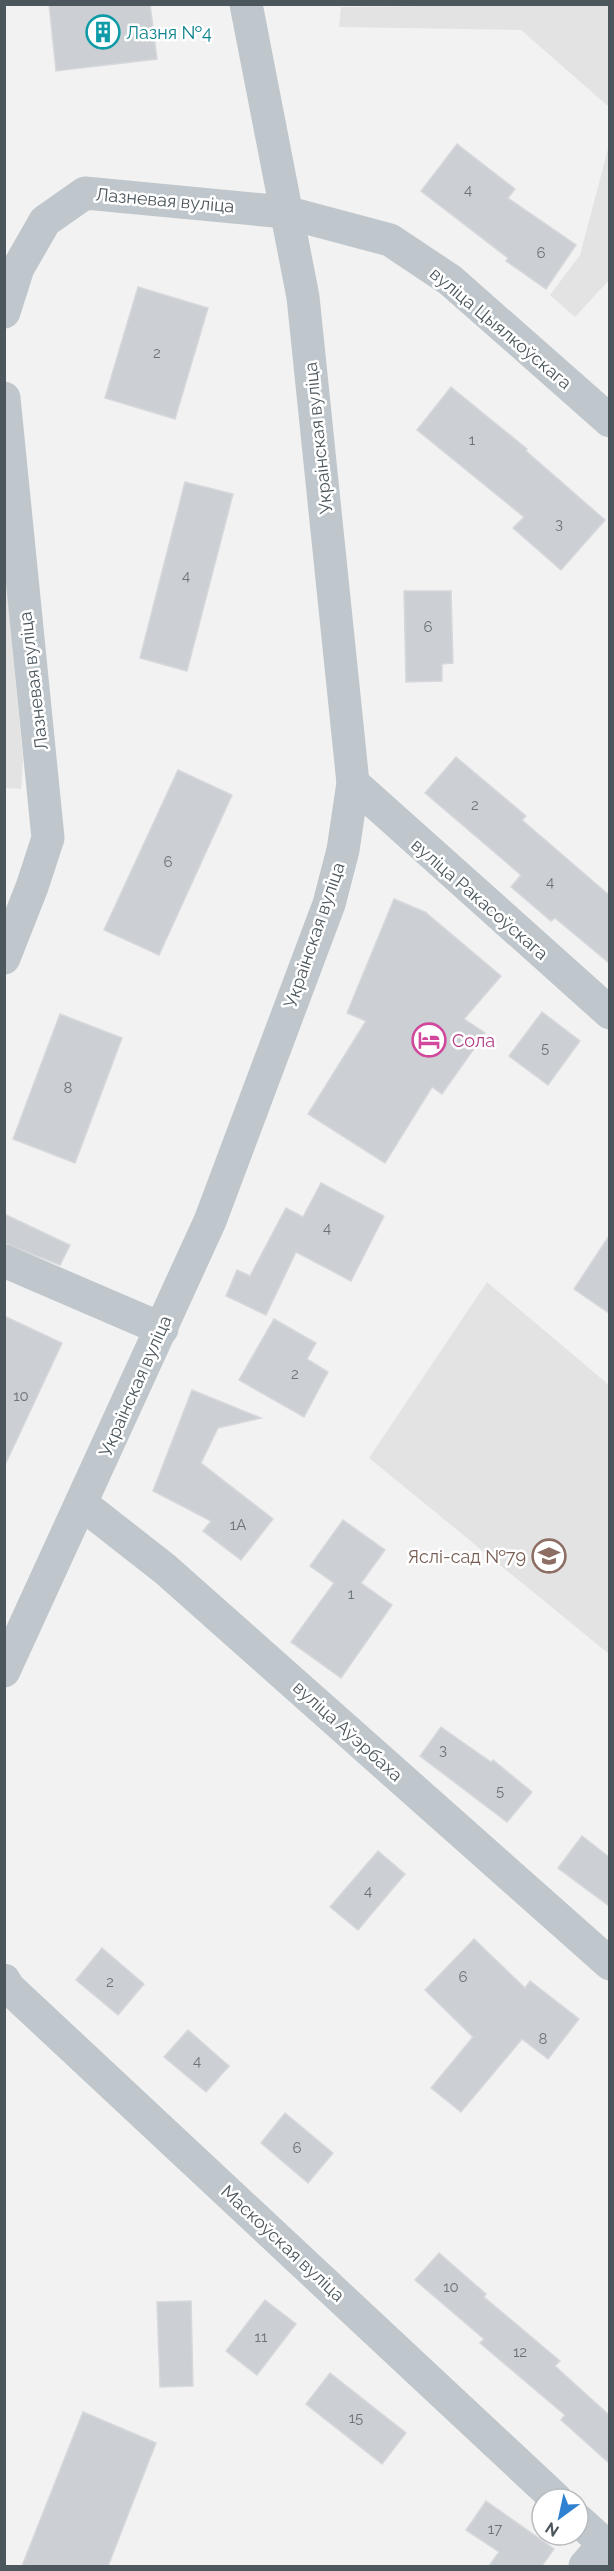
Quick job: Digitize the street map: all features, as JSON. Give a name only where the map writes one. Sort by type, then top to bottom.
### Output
[{"type":"street","name":"Украінская вуліца","points":[[4,1671],[210,1221],[329,904],[343,850],[353,783],[303,297],[246,4]]},
{"type":"street","name":"Лазневая вуліца","points":[[4,312],[18,268],[45,221],[85,193],[285,212]]},
{"type":"street","name":"вуліца Цыялкоўскага","points":[[285,212],[390,240],[450,280],[609,421]]},
{"type":"street","name":"Лазневая вуліца","points":[[4,398],[48,838],[32,887],[4,958]]},
{"type":"street","name":"вуліца Ракасоўскага","points":[[353,783],[609,1013]]},
{"type":"street","points":[[4,1261],[162,1329]]},
{"type":"street","name":"вуліца Аўэрбаха","points":[[82,1504],[165,1569],[609,1964]]},
{"type":"street","name":"Маскоўская вуліца","points":[[7,1984],[543,2487]]},
{"type":"street","points":[[590,2538],[600,2553]]},
{"type":"shaded area","points":[[609,5],[609,107],[521,30],[339,27],[341,7]]},
{"type":"shaded area","points":[[609,145],[609,280],[575,317],[550,295],[580,255]]},
{"type":"shaded area","points":[[4,556],[23,760],[21,789],[5,788]]},
{"type":"shaded area","name":"Яслі-сад №79","points":[[487,1282],[609,1385],[609,1654],[369,1458]]},
{"type":"building","name":"Лазня №4","points":[[49,4],[150,4],[157,59],[56,71]]},
{"type":"building","points":[[457,144],[515,189],[508,198],[576,245],[546,289],[506,261],[508,258],[421,191]]},
{"type":"building","points":[[138,287],[208,308],[175,419],[105,398]]},
{"type":"building","points":[[451,387],[527,449],[526,451],[605,520],[561,570],[513,528],[524,517],[417,430]]},
{"type":"building","points":[[185,482],[233,494],[187,671],[140,658]]},
{"type":"building","points":[[404,591],[451,591],[453,663],[442,664],[442,681],[406,682]]},
{"type":"building","points":[[456,757],[526,816],[522,820],[609,895],[609,963],[555,918],[551,921],[511,887],[521,875],[425,793]]},
{"type":"building","points":[[178,770],[232,795],[159,955],[104,930]]},
{"type":"building","points":[[394,899],[425,912],[501,976],[464,1019],[485,1033],[442,1094],[432,1087],[385,1163],[308,1114],[366,1021],[347,1013]]},
{"type":"building","points":[[542,1012],[580,1041],[548,1085],[509,1056]]},
{"type":"building","points":[[60,1014],[122,1038],[75,1163],[13,1139]]},
{"type":"building","points":[[321,1183],[384,1216],[351,1281],[296,1252],[266,1315],[226,1296],[237,1270],[250,1276],[286,1208],[303,1217]]},
{"type":"building","points":[[4,1214],[70,1245],[60,1265],[4,1243]]},
{"type":"building","points":[[609,1236],[609,1313],[574,1289]]},
{"type":"building","points":[[4,1316],[62,1343],[4,1467]]},
{"type":"building","points":[[274,1319],[316,1343],[307,1359],[328,1372],[304,1417],[239,1380]]},
{"type":"building","points":[[192,1390],[261,1418],[218,1428],[201,1463],[273,1519],[241,1560],[203,1531],[211,1521],[153,1491]]},
{"type":"building","points":[[343,1520],[385,1550],[361,1583],[392,1605],[341,1678],[291,1642],[334,1583],[310,1566]]},
{"type":"building","points":[[441,1727],[491,1762],[493,1760],[532,1792],[507,1822],[420,1756]]},
{"type":"building","points":[[582,1836],[609,1857],[609,1906],[558,1868]]},
{"type":"building","points":[[378,1851],[405,1874],[358,1930],[330,1907]]},
{"type":"building","points":[[474,1939],[525,1988],[530,1981],[579,2019],[548,2059],[522,2039],[461,2112],[431,2088],[473,2037],[425,1990]]},
{"type":"building","points":[[102,1948],[144,1984],[118,2015],[76,1980]]},
{"type":"building","points":[[188,2030],[229,2066],[206,2092],[164,2057]]},
{"type":"building","points":[[285,2113],[333,2153],[308,2183],[261,2143]]},
{"type":"building","points":[[439,2253],[486,2294],[484,2297],[560,2361],[555,2366],[609,2415],[609,2463],[561,2420],[565,2415],[480,2343],[484,2339],[415,2280]]},
{"type":"building","points":[[265,2300],[296,2324],[257,2375],[226,2351]]},
{"type":"building","points":[[191,2301],[193,2386],[160,2387],[157,2302]]},
{"type":"building","points":[[330,2373],[406,2433],[382,2464],[306,2404]]},
{"type":"building","points":[[83,2412],[156,2443],[108,2566],[22,2566]]},
{"type":"building","points":[[486,2501],[530,2532],[530,2547],[554,2549],[542,2566],[489,2566],[499,2552],[466,2530]]},
{"type":"place","name":"Лазня №4","points":[[103,32]]},
{"type":"place","name":"Сола","points":[[429,1040]]},
{"type":"place","name":"Яслі-сад №79","points":[[549,1556]]}]
